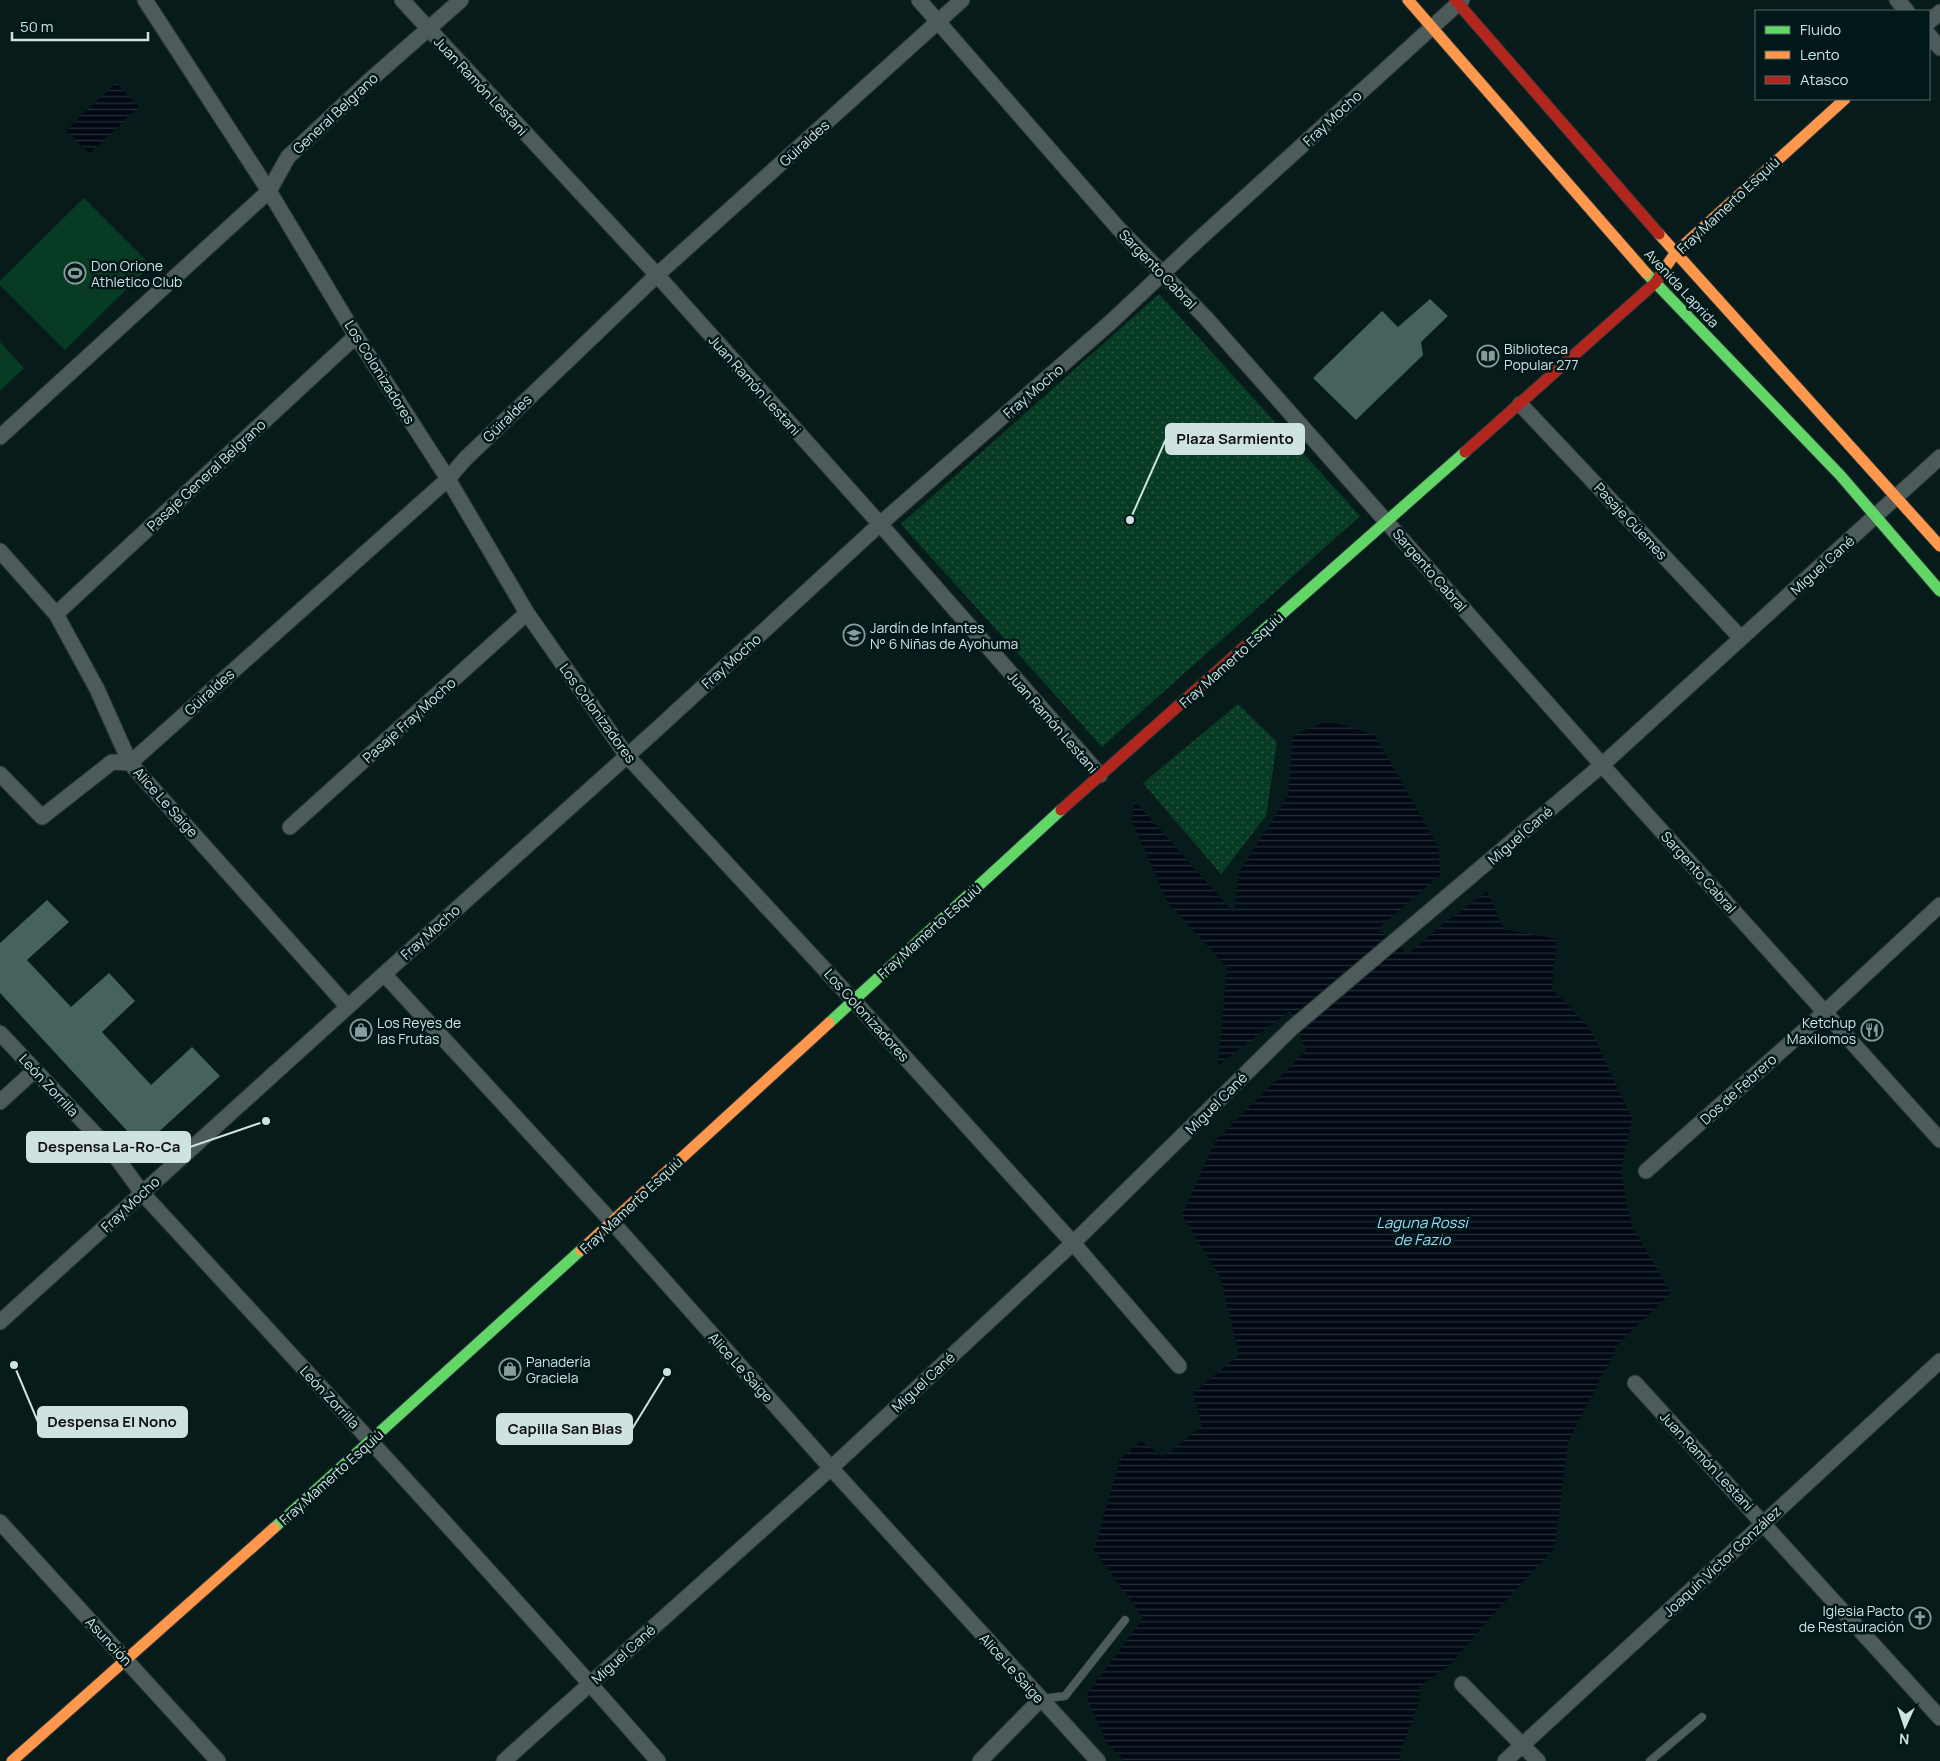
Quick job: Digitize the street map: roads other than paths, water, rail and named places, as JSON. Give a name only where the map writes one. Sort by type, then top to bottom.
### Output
[{"type":"street","name":"Los Colonizadores","points":[[145,0],[270,191],[356,336],[448,480],[527,614],[627,756],[853,1000],[1074,1244],[1179,1366]]},
{"type":"street","name":"Juan Ramón Lestani","points":[[402,0],[657,275],[880,524],[1100,775]]},
{"type":"street","name":"General Belgrano","points":[[0,437],[270,191],[288,156],[461,0]]},
{"type":"street","name":"Sargento Cabral","points":[[919,0],[1118,228],[1206,318],[1602,765],[1940,1140]]},
{"type":"street","name":"Güiraldes","points":[[130,763],[448,480],[465,459],[657,275],[962,0]]},
{"type":"street","name":"Avenida Laprida","points":[[1408,0],[1655,282],[1840,475],[1940,591]]},
{"type":"street","points":[[1897,0],[1906,10]]},
{"type":"street","name":"Avenida Laprida","points":[[1458,1],[1676,252],[1940,546]]},
{"type":"street","name":"Fray Mocho","points":[[0,1322],[627,756],[880,524],[1112,321],[1458,1]]},
{"type":"street","points":[[1930,21],[1940,12]]},
{"type":"street","points":[[1930,36],[1940,48]]},
{"type":"street","name":"Fray Mamerto Esquiú","points":[[12,1761],[371,1442],[613,1223],[853,1000],[1100,775],[1520,404],[1655,282],[1676,252],[1844,100]]},
{"type":"street","name":"Pasaje General Belgrano","points":[[56,614],[356,336]]},
{"type":"street","name":"Pasaje Güemes","points":[[1520,404],[1742,638]]},
{"type":"street","name":"Miguel Cané","points":[[504,1761],[831,1468],[1074,1244],[1292,1028],[1602,765],[1940,457]]},
{"type":"street","name":"Alice Le Saige","points":[[0,551],[56,614],[97,689],[130,763],[348,1007]]},
{"type":"street","name":"Pasaje Fray Mocho","points":[[290,826],[527,614]]},
{"type":"street","points":[[0,774],[42,817],[112,762],[130,763]]},
{"type":"street","name":"Dos de Febrero","points":[[1646,1171],[1825,1012],[1940,905]]},
{"type":"street","name":"Alice Le Saige","points":[[384,974],[613,1223],[831,1468],[1098,1761]]},
{"type":"street","name":"León Zorrilla","points":[[0,1033],[113,1153],[143,1194],[590,1683],[658,1761]]},
{"type":"street","points":[[0,1102],[35,1070]]},
{"type":"street","name":"Joaquín Víctor González","points":[[1504,1761],[1940,1360]]},
{"type":"street","name":"Juan Ramón Lestani","points":[[1635,1383],[1940,1718]]},
{"type":"street","name":"Asunción","points":[[0,1522],[218,1761]]},
{"type":"street","points":[[1462,1684],[1538,1761]]},
{"type":"street","points":[[980,1761],[1041,1699]]},
{"type":"lane","points":[[1041,1699],[1065,1696],[1125,1620]]},
{"type":"lane","points":[[1650,1761],[1702,1717]]},
{"type":"water","points":[[116,83],[139,107],[89,154],[66,130]]},
{"type":"water","name":"Laguna Rossi de Fazio","points":[[1328,720],[1375,735],[1438,847],[1441,874],[1378,929],[1408,954],[1443,924],[1487,891],[1504,929],[1557,939],[1552,989],[1590,1028],[1632,1119],[1621,1171],[1631,1224],[1671,1293],[1619,1343],[1568,1442],[1555,1548],[1499,1608],[1449,1666],[1419,1687],[1420,1699],[1400,1754],[1401,1761],[1124,1761],[1106,1742],[1086,1696],[1143,1618],[1094,1550],[1120,1459],[1141,1441],[1163,1457],[1202,1426],[1193,1393],[1239,1355],[1220,1277],[1182,1215],[1216,1140],[1306,1051],[1290,1011],[1218,1065],[1227,967],[1168,903],[1132,822],[1134,800],[1234,913],[1239,872],[1288,796],[1293,736]]},
{"type":"place","name":"Don Orione Athletico Club","points":[[75,273]]},
{"type":"place","name":"Biblioteca Popular 277","points":[[1488,356]]},
{"type":"place","name":"Plaza Sarmiento","points":[[1130,520]]},
{"type":"place","name":"Jardín de Infantes N° 6 Niñas de Ayohuma","points":[[854,635]]},
{"type":"place","name":"Los Reyes de las Frutas","points":[[361,1030]]},
{"type":"place","name":"Ketchup Maxilomos","points":[[1872,1030]]},
{"type":"place","name":"Despensa La-Ro-Ca","points":[[266,1121]]},
{"type":"place","name":"Despensa El Nono","points":[[14,1365]]},
{"type":"place","name":"Panadería Graciela","points":[[510,1369]]},
{"type":"place","name":"Capilla San Blas","points":[[667,1372]]},
{"type":"place","name":"Iglesia Pacto de Restauración","points":[[1920,1618]]}]
